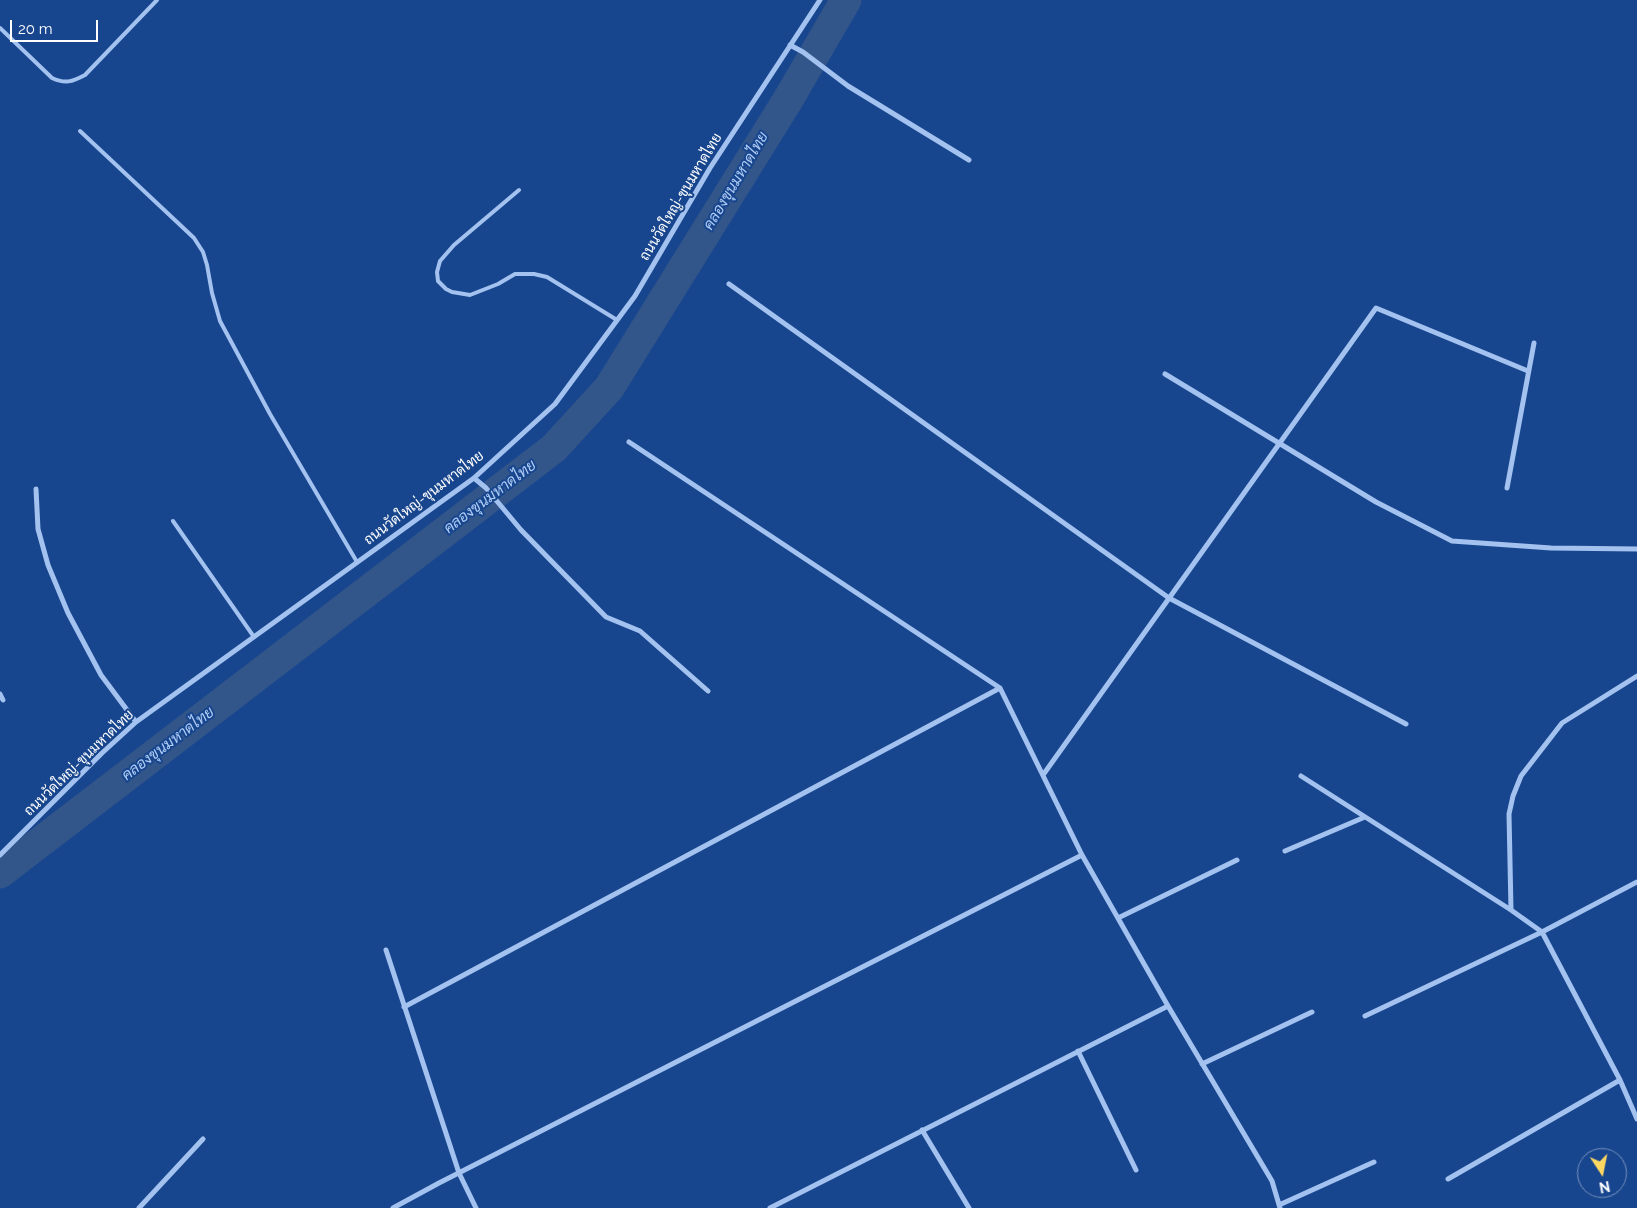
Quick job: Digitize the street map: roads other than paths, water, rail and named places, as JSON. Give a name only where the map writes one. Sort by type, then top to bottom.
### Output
[{"type":"street","name":"ถนนวัดใหญ่-ขุนมหาดไทย","points":[[0,855],[102,753],[136,722],[474,478],[555,404],[635,296],[710,168],[820,0]]},
{"type":"street","points":[[790,45],[803,52],[848,86],[969,160]]},
{"type":"street","points":[[729,284],[1169,598],[1406,724]]},
{"type":"street","points":[[1043,775],[1376,308],[1528,371]]},
{"type":"street","points":[[1507,488],[1534,343]]},
{"type":"street","points":[[1165,374],[1376,502],[1452,541],[1551,548],[1637,549]]},
{"type":"street","points":[[629,442],[1000,688],[1082,855],[1168,1006],[1272,1181],[1279,1206],[1374,1162]]},
{"type":"street","points":[[474,478],[486,488],[521,530],[606,616],[640,631],[708,691]]},
{"type":"street","points":[[36,489],[38,529],[48,565],[68,612],[101,675],[136,722]]},
{"type":"street","points":[[1512,910],[1509,814],[1513,796],[1521,776],[1562,723],[1637,676]]},
{"type":"street","points":[[404,1007],[1000,688]]},
{"type":"street","points":[[0,694],[3,700]]},
{"type":"street","points":[[1301,776],[1512,910],[1542,932],[1620,1080],[1637,1119]]},
{"type":"street","points":[[1285,851],[1366,817]]},
{"type":"street","points":[[393,1208],[1082,855]]},
{"type":"street","points":[[1118,918],[1237,860]]},
{"type":"street","points":[[1365,1016],[1542,932],[1637,882]]},
{"type":"street","points":[[386,950],[459,1173],[476,1208]]},
{"type":"street","points":[[770,1208],[1168,1006]]},
{"type":"street","points":[[1202,1064],[1312,1012]]},
{"type":"street","points":[[1078,1051],[1136,1170]]},
{"type":"street","points":[[1448,1178],[1620,1080]]},
{"type":"street","points":[[922,1130],[969,1208]]},
{"type":"street","points":[[139,1208],[203,1139]]},
{"type":"street","points":[[782,1202],[785,1208]]},
{"type":"lane","points":[[0,28],[52,78],[62,83],[72,82],[85,75],[157,0]]},
{"type":"lane","points":[[80,131],[194,238],[203,252],[220,321],[270,414],[357,562]]},
{"type":"lane","points":[[520,190],[454,245],[440,261],[437,272],[438,282],[452,292],[470,295],[498,284],[515,274],[534,274],[547,277],[618,320]]},
{"type":"lane","points":[[173,521],[254,637]]},
{"type":"waterway","name":"คลองขุนมหาดไทย","points":[[0,873],[554,448],[609,388],[789,98],[846,0]]}]
